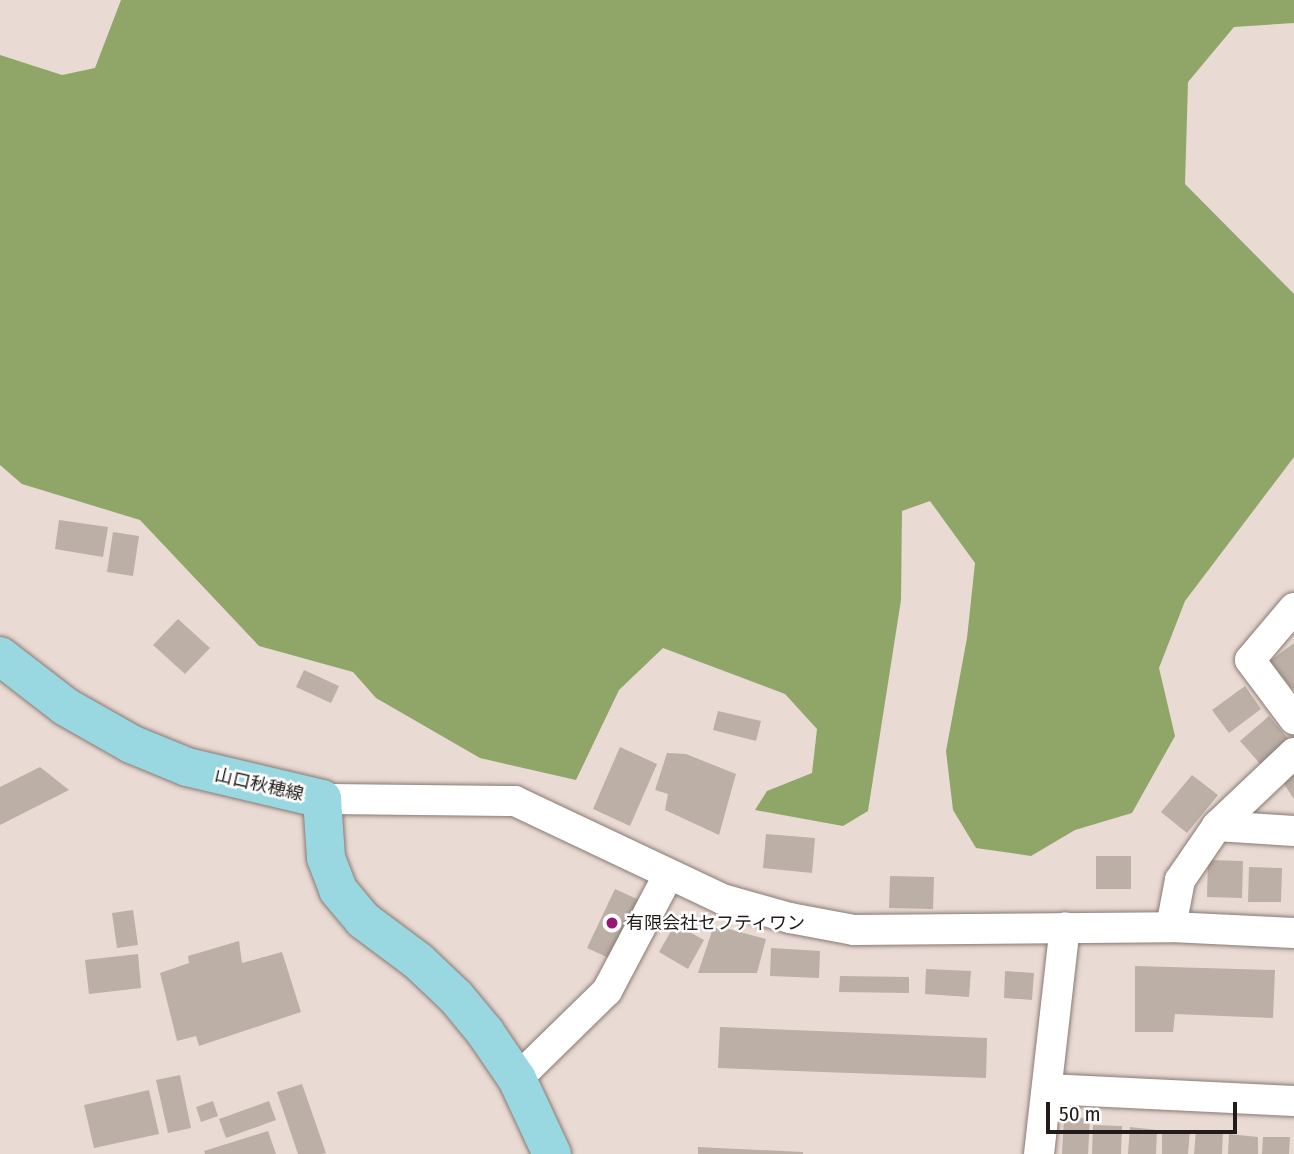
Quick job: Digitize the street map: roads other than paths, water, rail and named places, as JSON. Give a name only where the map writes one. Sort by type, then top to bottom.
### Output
[{"type":"main road","name":"山口秋穂線","points":[[0,656],[66,707],[131,744],[187,768],[322,799],[326,858],[338,890],[363,920],[418,961],[456,997],[517,1079],[552,1154]]},
{"type":"street","points":[[1294,608],[1250,660],[1294,719]]},
{"type":"street","points":[[1171,926],[1180,880],[1217,826],[1294,753]]},
{"type":"street","points":[[322,799],[515,801],[564,821],[668,876],[722,899],[790,918],[854,930],[1171,926],[1294,933]]},
{"type":"street","points":[[1217,826],[1294,831]]},
{"type":"street","points":[[517,1079],[607,990],[668,876]]},
{"type":"street","points":[[1039,1154],[1065,927]]},
{"type":"street","points":[[1047,1089],[1294,1101]]},
{"type":"place","name":"有限会社セフティワン","points":[[612,923]]}]
